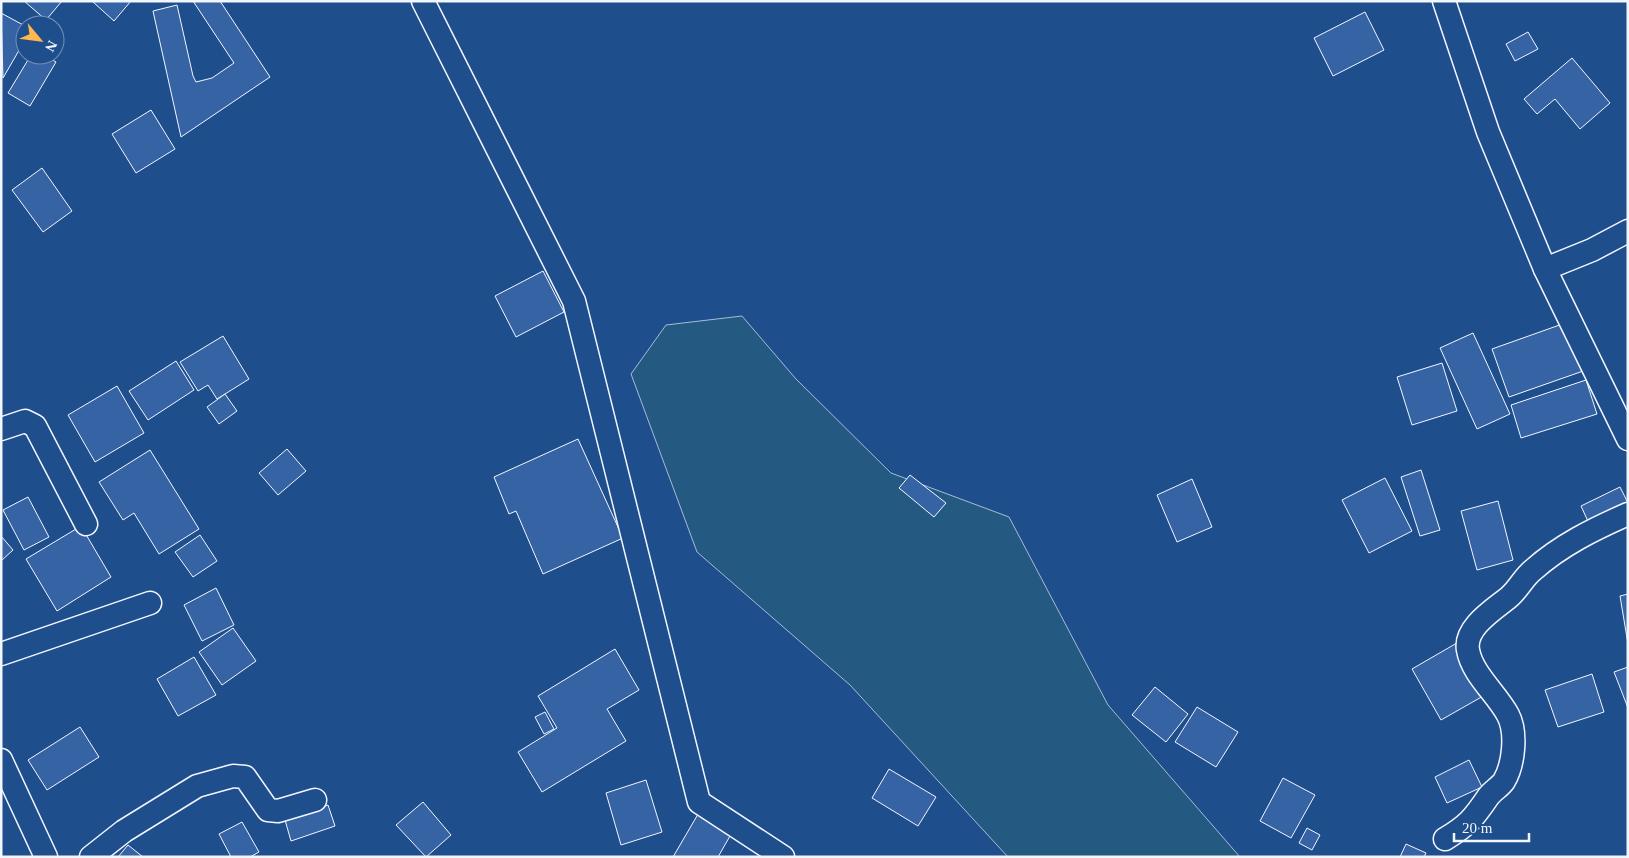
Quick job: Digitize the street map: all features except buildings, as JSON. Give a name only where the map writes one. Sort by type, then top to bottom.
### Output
[{"type":"street","points":[[423,1],[574,301],[699,802],[783,857]]},
{"type":"street","points":[[1444,1],[1488,132],[1545,269],[1628,439]]},
{"type":"street","points":[[1545,269],[1592,250],[1628,231]]},
{"type":"street","points":[[1,429],[25,421],[35,426],[86,524]]},
{"type":"street","points":[[1445,839],[1472,820],[1488,797],[1503,782],[1509,766],[1513,734],[1512,722],[1475,667],[1468,650],[1469,639],[1476,626],[1510,597],[1532,570],[1593,530],[1628,514]]},
{"type":"street","points":[[1,654],[150,603]]},
{"type":"street","points":[[1,760],[46,857]]},
{"type":"street","points":[[91,857],[144,817],[197,786],[216,780],[233,776],[245,777],[268,810],[278,811],[315,800]]},
{"type":"shaded area","points":[[742,316],[796,379],[891,473],[1009,517],[1108,705],[1240,857],[1008,857],[850,685],[697,552],[631,374],[666,325]]}]
